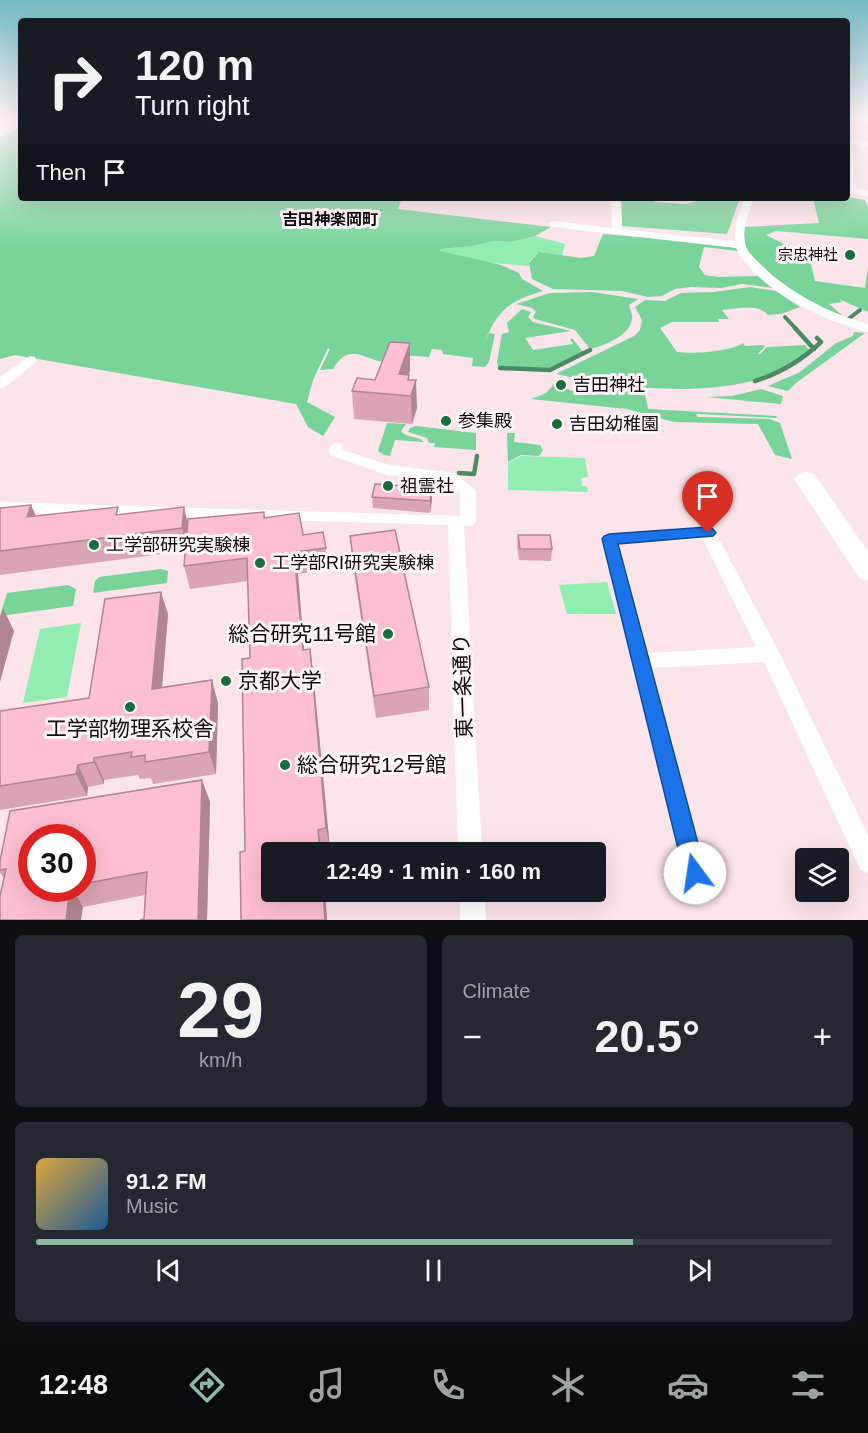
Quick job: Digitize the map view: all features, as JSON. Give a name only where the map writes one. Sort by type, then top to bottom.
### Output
[{"type":"street","points":[[850,190],[868,193]]},
{"type":"street","points":[[616,201],[616,232]]},
{"type":"street","points":[[749,201],[741,224],[740,245],[748,259],[794,300],[826,316],[868,328]]},
{"type":"street","points":[[553,224],[740,245]]},
{"type":"street","points":[[0,384],[30,360]]},
{"type":"street","name":"東一条通り","points":[[337,447],[335,452],[387,470],[450,476],[468,492],[462,521],[470,842]]},
{"type":"street","points":[[806,479],[868,571]]},
{"type":"street","points":[[0,507],[462,521]]},
{"type":"street","points":[[700,894],[609,539],[708,533],[770,654],[868,861]]},
{"type":"street","points":[[642,662],[770,654]]},
{"type":"street","points":[[472,902],[473,920]]},
{"type":"green space","points":[[0,161],[18,161],[18,201],[401,201],[398,209],[551,227],[535,236],[511,242],[494,241],[440,251],[501,265],[519,273],[522,279],[543,291],[513,303],[499,315],[489,332],[484,344],[489,333],[495,334],[489,362],[485,367],[472,366],[473,358],[443,354],[442,350],[432,349],[429,357],[387,354],[384,362],[351,354],[339,361],[333,369],[320,370],[330,349],[328,348],[313,380],[307,402],[335,417],[323,436],[308,427],[296,404],[15,355],[0,359]]},
{"type":"green space","points":[[850,197],[865,200],[868,208],[868,239],[776,231],[766,235],[809,256],[815,281],[865,288],[868,267],[868,312],[839,299],[842,302],[829,304],[849,321],[787,290],[746,250],[743,227],[819,223],[814,201],[850,201]]},
{"type":"green space","points":[[621,201],[687,204],[697,201],[739,201],[727,234],[622,226]]},
{"type":"green space","points":[[603,234],[735,245],[738,251],[704,247],[699,267],[705,275],[760,276],[773,288],[742,284],[721,288],[691,287],[675,289],[662,296],[648,297],[622,291],[553,289],[532,279],[529,263],[539,252],[581,258],[594,256]]},
{"type":"green space","points":[[535,236],[565,244],[562,256],[539,252],[529,262],[529,266],[481,262],[440,251],[494,241],[511,242]]},
{"type":"green space","points":[[750,287],[776,291],[800,307],[781,314],[768,315],[764,311],[753,308],[722,310],[729,319],[718,319],[719,322],[672,322],[660,328],[677,352],[721,350],[743,343],[745,346],[765,346],[758,354],[760,354],[767,347],[805,345],[809,350],[808,355],[783,371],[753,381],[721,387],[686,389],[617,385],[556,374],[634,336],[640,330],[642,320],[635,307],[645,300],[665,301],[681,293],[714,292]]},
{"type":"green space","points":[[593,292],[638,299],[629,305],[632,318],[626,330],[608,343],[590,349],[575,330],[535,319],[533,317],[536,312],[532,308],[516,304],[550,293]]},
{"type":"green space","points":[[522,309],[531,312],[528,317],[533,322],[571,331],[525,338],[533,350],[573,344],[570,339],[573,339],[583,352],[547,370],[498,366],[502,334],[509,332],[507,323]]},
{"type":"green space","points":[[854,332],[865,333],[788,391],[768,386],[800,372],[836,343],[853,336]]},
{"type":"green space","points":[[556,382],[571,391],[589,387],[645,394],[648,409],[776,416],[777,418],[696,414],[698,417],[770,419],[780,423],[792,459],[775,455],[758,424],[674,422],[627,409],[531,399],[546,393]]},
{"type":"green space","points":[[761,389],[783,396],[781,404],[706,397],[732,396]]},
{"type":"green space","points":[[387,423],[406,424],[401,431],[403,433],[424,442],[395,440],[390,456],[384,455],[378,451]]},
{"type":"green space","points":[[416,426],[476,433],[476,450],[434,447],[435,443],[429,443],[427,438],[408,432],[410,428]]},
{"type":"green space","points":[[507,433],[515,433],[514,442],[540,445],[543,450],[539,456],[521,455],[508,462]]},
{"type":"green space","points":[[521,456],[585,458],[588,477],[581,478],[582,486],[587,486],[588,492],[508,490],[508,463]]},
{"type":"green space","points":[[161,569],[168,571],[167,583],[93,593],[95,581],[99,577]]},
{"type":"green space","points":[[607,582],[616,614],[567,614],[559,585]]},
{"type":"green space","points":[[68,585],[76,589],[73,606],[0,616],[7,593]]},
{"type":"green space","points":[[81,623],[67,697],[23,703],[40,629]]},
{"type":"building","points":[[390,342],[410,343],[399,374],[409,375],[408,380],[416,380],[411,396],[352,391],[357,378],[375,380]]},
{"type":"building","points":[[375,484],[432,488],[430,501],[372,497]]},
{"type":"building","points":[[31,505],[27,517],[118,507],[116,515],[184,507],[182,528],[0,551],[0,508]]},
{"type":"building","points":[[264,512],[264,518],[299,513],[303,535],[323,532],[326,548],[294,552],[303,650],[310,649],[326,828],[318,830],[319,842],[261,842],[261,902],[324,902],[325,920],[241,920],[240,852],[245,851],[242,659],[250,658],[247,558],[184,566],[188,519]]},
{"type":"building","name":"総合研究11号館","points":[[395,530],[429,687],[374,696],[350,536]]},
{"type":"building","points":[[518,535],[550,535],[552,549],[520,549]]},
{"type":"building","name":"工学部物理系校舎","points":[[161,592],[152,689],[212,680],[209,752],[145,762],[145,755],[131,757],[132,752],[94,758],[94,762],[78,765],[76,774],[0,786],[0,711],[89,698],[105,599]]},
{"type":"building","points":[[202,780],[198,920],[140,920],[144,919],[147,872],[96,881],[96,824],[18,824],[18,902],[68,902],[66,920],[0,920],[0,896],[6,869],[0,870],[0,861],[10,811]]},
{"type":"waterway","points":[[844,319],[847,320],[860,310]]},
{"type":"waterway","points":[[785,317],[796,329]]},
{"type":"waterway","points":[[795,328],[814,348]]},
{"type":"waterway","points":[[814,348],[821,342],[817,338]]},
{"type":"waterway","points":[[755,381],[782,370],[814,348]]},
{"type":"waterway","points":[[500,368],[550,370],[590,350]]},
{"type":"waterway","points":[[459,473],[474,474],[477,456]]},
{"type":"place","name":"宗忠神社","points":[[850,255]]},
{"type":"place","name":"吉田神社","points":[[561,385]]},
{"type":"place","name":"参集殿","points":[[446,421]]},
{"type":"place","name":"吉田幼稚園","points":[[557,424]]},
{"type":"place","name":"祖霊社","points":[[388,486]]},
{"type":"place","name":"工学部研究実験棟","points":[[94,545]]},
{"type":"place","name":"工学部RI研究実験棟","points":[[260,563]]},
{"type":"place","name":"総合研究11号館","points":[[388,634]]},
{"type":"place","name":"京都大学","points":[[226,681]]},
{"type":"place","name":"工学部物理系校舎","points":[[130,707]]},
{"type":"place","name":"総合研究12号館","points":[[285,765]]},
{"type":"district","name":"吉田神楽岡町","points":[[330,219]]},
{"type":"route","points":[[695,873],[609,539],[708,533]]}]
